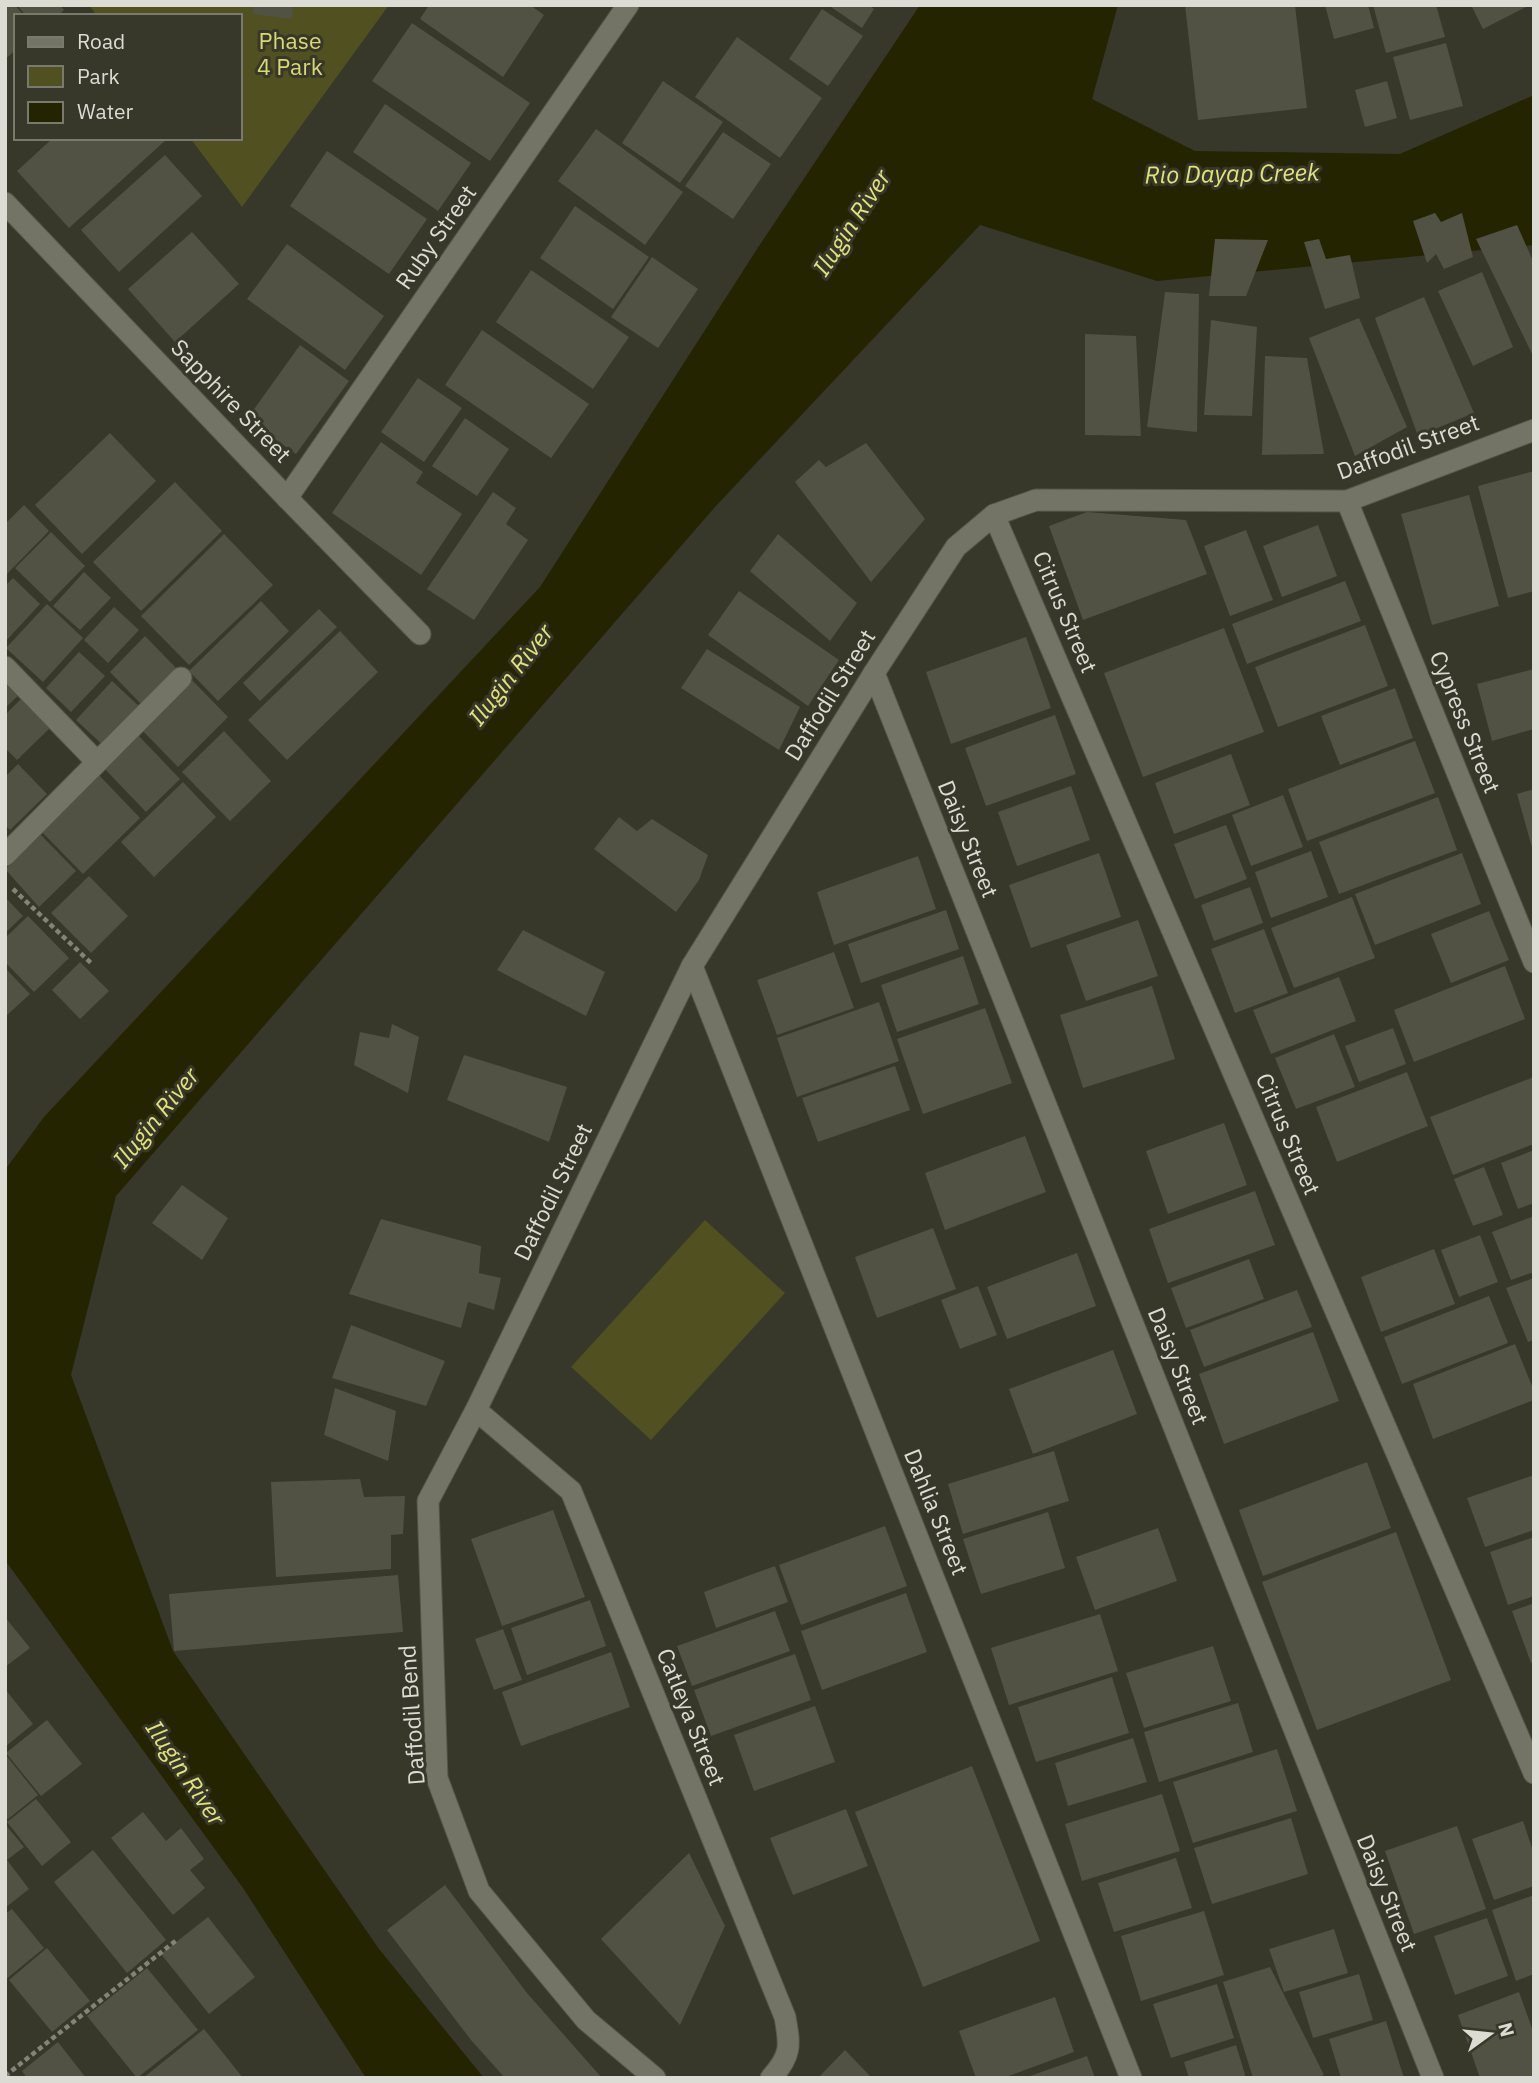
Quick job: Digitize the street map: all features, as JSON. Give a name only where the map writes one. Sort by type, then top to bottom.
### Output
[{"type":"street","name":"Ruby Street","points":[[287,498],[628,5]]},
{"type":"street","name":"Sapphire Street","points":[[5,203],[420,634]]},
{"type":"street","name":"Daffodil Street","points":[[476,1410],[692,966],[874,673],[956,547],[995,515],[1036,500],[1347,501],[1534,430]]},
{"type":"street","name":"Cypress Street","points":[[1347,501],[1534,962]]},
{"type":"street","name":"Citrus Street","points":[[995,515],[1534,1773]]},
{"type":"street","points":[[5,667],[97,762]]},
{"type":"street","name":"Daisy Street","points":[[874,673],[1433,2078]]},
{"type":"street","points":[[7,849],[181,678]]},
{"type":"street","name":"Dahlia Street","points":[[692,966],[1131,2078]]},
{"type":"street","name":"Daffodil Bend","points":[[476,1410],[428,1501],[437,1778],[479,1891],[586,2020],[655,2078]]},
{"type":"street","name":"Catleya Street","points":[[476,1410],[571,1491],[785,2017],[790,2046],[771,2078]]},
{"type":"path","points":[[5,882],[91,963]]},
{"type":"path","points":[[5,2076],[177,1940]]},
{"type":"green space","name":"Phase 4 Park","points":[[89,5],[389,5],[242,207],[192,140],[242,140],[242,14],[96,14]]},
{"type":"green space","points":[[705,1220],[785,1293],[651,1440],[571,1367]]},
{"type":"water","points":[[920,5],[1118,5],[1092,99],[1195,151],[1400,154],[1534,95],[1534,245],[1157,281],[980,225],[715,507],[116,1196],[71,1375],[173,1651],[379,1949],[484,2078],[366,2078],[243,1888],[5,1560],[5,1170],[44,1117],[540,587],[759,246]]},
{"type":"building","points":[[5,5],[15,5],[22,14],[14,14],[14,52],[5,59]]},
{"type":"building","points":[[17,5],[60,5],[64,10],[60,14],[24,14]]},
{"type":"building","points":[[254,5],[293,5],[292,19],[253,14]]},
{"type":"building","points":[[429,5],[530,5],[544,15],[503,77],[420,19]]},
{"type":"building","points":[[828,5],[869,5],[874,9],[862,28]]},
{"type":"building","points":[[1185,5],[1295,5],[1307,108],[1198,120]]},
{"type":"building","points":[[1325,5],[1368,5],[1374,28],[1334,39]]},
{"type":"building","points":[[1373,5],[1436,5],[1445,37],[1386,53]]},
{"type":"building","points":[[1471,5],[1530,5],[1483,29]]},
{"type":"building","points":[[822,9],[863,36],[828,86],[789,59]]},
{"type":"building","points":[[412,23],[530,103],[490,161],[372,81]]},
{"type":"building","points":[[737,37],[822,98],[780,158],[695,97]]},
{"type":"building","points":[[1446,43],[1463,106],[1410,120],[1393,57]]},
{"type":"building","points":[[663,81],[723,122],[680,183],[622,143]]},
{"type":"building","points":[[1387,81],[1397,118],[1365,127],[1355,90]]},
{"type":"building","points":[[385,104],[471,163],[438,211],[353,152]]},
{"type":"building","points":[[596,129],[683,192],[645,245],[558,181]]},
{"type":"building","points":[[723,132],[771,164],[733,219],[685,186]]},
{"type":"building","points":[[51,140],[166,140],[69,228],[17,171]]},
{"type":"building","points":[[327,151],[427,219],[389,274],[290,206]]},
{"type":"building","points":[[165,155],[202,196],[119,272],[81,230]]},
{"type":"building","points":[[575,206],[649,257],[613,309],[540,258]]},
{"type":"building","points":[[1435,213],[1441,222],[1462,213],[1473,257],[1444,269],[1436,254],[1427,263],[1413,221]]},
{"type":"building","points":[[1517,225],[1534,263],[1534,358],[1476,239]]},
{"type":"building","points":[[192,232],[239,284],[175,342],[128,289]]},
{"type":"building","points":[[1215,239],[1268,240],[1246,296],[1209,296]]},
{"type":"building","points":[[1319,239],[1326,259],[1350,255],[1360,298],[1325,309],[1304,242]]},
{"type":"building","points":[[287,244],[384,316],[345,370],[247,299]]},
{"type":"building","points":[[652,257],[698,289],[658,348],[611,317]]},
{"type":"building","points":[[531,270],[629,337],[593,389],[496,322]]},
{"type":"building","points":[[1482,272],[1513,347],[1473,366],[1438,291]]},
{"type":"building","points":[[1165,292],[1199,294],[1197,432],[1147,427]]},
{"type":"building","points":[[1424,297],[1474,413],[1418,436],[1375,318]]},
{"type":"building","points":[[1359,318],[1407,427],[1355,456],[1309,338]]},
{"type":"building","points":[[1211,320],[1257,327],[1252,416],[1204,415]]},
{"type":"building","points":[[482,330],[589,404],[551,458],[445,385]]},
{"type":"building","points":[[1085,334],[1136,336],[1141,436],[1085,435]]},
{"type":"building","points":[[300,345],[349,381],[296,454],[247,419]]},
{"type":"building","points":[[1265,356],[1307,358],[1324,454],[1262,455]]},
{"type":"building","points":[[418,378],[462,408],[424,462],[381,432]]},
{"type":"building","points":[[465,418],[509,449],[477,496],[432,466]]},
{"type":"building","points":[[110,433],[156,481],[82,554],[35,505]]},
{"type":"building","points":[[381,442],[423,472],[416,483],[462,514],[421,575],[332,513]]},
{"type":"building","points":[[866,443],[925,519],[871,582],[795,482],[819,460],[826,467]]},
{"type":"building","points":[[1534,471],[1534,591],[1508,598],[1478,486]]},
{"type":"building","points":[[175,482],[222,531],[141,611],[93,562]]},
{"type":"building","points":[[493,492],[516,508],[506,524],[528,540],[474,620],[427,589]]},
{"type":"building","points":[[1469,495],[1499,606],[1432,625],[1401,514]]},
{"type":"building","points":[[24,505],[49,531],[5,576],[5,524]]},
{"type":"building","points":[[1087,512],[1186,520],[1207,574],[1083,620],[1049,526]]},
{"type":"building","points":[[1318,525],[1337,576],[1282,597],[1263,546]]},
{"type":"building","points":[[1246,530],[1273,600],[1230,616],[1204,546]]},
{"type":"building","points":[[51,532],[85,566],[50,602],[15,568]]},
{"type":"building","points":[[224,534],[273,585],[189,665],[141,616]]},
{"type":"building","points":[[778,534],[857,603],[830,641],[750,571]]},
{"type":"building","points":[[84,572],[111,598],[80,630],[53,606]]},
{"type":"building","points":[[13,578],[40,604],[5,642],[5,586]]},
{"type":"building","points":[[1345,581],[1361,621],[1247,664],[1232,624]]},
{"type":"building","points":[[739,591],[839,660],[808,706],[708,635]]},
{"type":"building","points":[[261,601],[289,631],[218,701],[189,671]]},
{"type":"building","points":[[47,604],[83,638],[43,682],[6,648]]},
{"type":"building","points":[[114,607],[139,630],[108,663],[84,640]]},
{"type":"building","points":[[319,609],[337,627],[260,701],[243,683]]},
{"type":"building","points":[[1365,625],[1388,686],[1278,727],[1255,667]]},
{"type":"building","points":[[1224,628],[1264,732],[1143,777],[1104,673]]},
{"type":"building","points":[[340,631],[378,672],[287,760],[248,720]]},
{"type":"building","points":[[145,636],[179,671],[143,706],[110,672]]},
{"type":"building","points":[[1026,637],[1051,708],[951,744],[926,672]]},
{"type":"building","points":[[707,649],[800,707],[779,750],[681,688]]},
{"type":"building","points":[[79,652],[105,676],[71,712],[46,688]]},
{"type":"building","points":[[1534,669],[1534,729],[1492,741],[1477,684]]},
{"type":"building","points":[[5,675],[22,692],[5,708]]},
{"type":"building","points":[[190,678],[228,717],[178,767],[139,727]]},
{"type":"building","points":[[112,681],[142,709],[106,748],[76,720]]},
{"type":"building","points":[[1395,688],[1413,738],[1340,765],[1321,716]]},
{"type":"building","points":[[24,696],[53,725],[17,760],[5,748],[5,715]]},
{"type":"building","points":[[1055,715],[1076,774],[986,806],[965,748]]},
{"type":"building","points":[[224,731],[271,781],[230,821],[182,772]]},
{"type":"building","points":[[135,732],[180,779],[146,812],[101,765]]},
{"type":"building","points":[[1415,741],[1435,793],[1307,841],[1288,789]]},
{"type":"building","points":[[1231,754],[1250,805],[1174,834],[1155,783]]},
{"type":"building","points":[[18,764],[47,794],[10,830],[5,825],[5,777]]},
{"type":"building","points":[[97,773],[140,818],[83,874],[39,829]]},
{"type":"building","points":[[183,782],[216,817],[154,877],[121,842]]},
{"type":"building","points":[[1071,786],[1090,840],[1017,866],[998,812]]},
{"type":"building","points":[[1534,789],[1534,851],[1533,851],[1517,794]]},
{"type":"building","points":[[1283,795],[1303,847],[1251,866],[1232,815]]},
{"type":"building","points":[[1438,797],[1457,850],[1339,894],[1319,842]]},
{"type":"building","points":[[619,817],[637,831],[652,819],[708,855],[699,880],[676,912],[594,849]]},
{"type":"building","points":[[1226,825],[1247,879],[1195,899],[1174,844]]},
{"type":"building","points":[[41,835],[76,871],[39,907],[5,869]]},
{"type":"building","points":[[1311,851],[1328,897],[1271,918],[1255,872]]},
{"type":"building","points":[[1099,853],[1121,917],[1031,948],[1009,885]]},
{"type":"building","points":[[1462,853],[1481,904],[1375,945],[1355,894]]},
{"type":"building","points":[[918,856],[936,909],[834,945],[817,892]]},
{"type":"building","points":[[89,876],[128,916],[91,953],[51,913]]},
{"type":"building","points":[[1250,887],[1263,923],[1214,941],[1201,905]]},
{"type":"building","points":[[5,897],[23,916],[5,933]]},
{"type":"building","points":[[1352,897],[1375,958],[1294,988],[1271,928]]},
{"type":"building","points":[[946,910],[959,949],[861,983],[848,944]]},
{"type":"building","points":[[1489,911],[1509,960],[1451,983],[1431,934]]},
{"type":"building","points":[[28,916],[69,958],[34,992],[5,962],[5,938]]},
{"type":"building","points":[[1138,920],[1158,976],[1086,1001],[1066,945]]},
{"type":"building","points":[[1264,929],[1288,993],[1235,1013],[1211,949]]},
{"type":"building","points":[[523,930],[605,972],[586,1016],[497,970]]},
{"type":"building","points":[[834,952],[854,1008],[777,1035],[757,980]]},
{"type":"building","points":[[963,956],[979,1004],[897,1032],[881,985]]},
{"type":"building","points":[[80,962],[109,991],[80,1019],[52,990]]},
{"type":"building","points":[[1505,966],[1525,1019],[1414,1062],[1394,1010]]},
{"type":"building","points":[[5,968],[30,994],[5,1017]]},
{"type":"building","points":[[1339,977],[1356,1021],[1271,1054],[1253,1010]]},
{"type":"building","points":[[1152,986],[1175,1059],[1083,1088],[1060,1015]]},
{"type":"building","points":[[879,1002],[899,1061],[797,1097],[777,1038]]},
{"type":"building","points":[[985,1008],[1012,1083],[923,1114],[897,1039]]},
{"type":"building","points":[[392,1024],[419,1037],[408,1093],[354,1065],[360,1032],[389,1038]]},
{"type":"building","points":[[1393,1028],[1406,1064],[1359,1082],[1345,1046]]},
{"type":"building","points":[[1334,1034],[1355,1087],[1296,1109],[1275,1058]]},
{"type":"building","points":[[464,1055],[567,1087],[549,1142],[447,1100]]},
{"type":"building","points":[[895,1066],[910,1110],[818,1142],[802,1098]]},
{"type":"building","points":[[1407,1072],[1428,1126],[1337,1162],[1316,1107]]},
{"type":"building","points":[[1534,1077],[1534,1144],[1453,1175],[1430,1117]]},
{"type":"building","points":[[1224,1123],[1247,1185],[1168,1214],[1146,1151]]},
{"type":"building","points":[[1025,1136],[1046,1192],[945,1230],[925,1173]]},
{"type":"building","points":[[1534,1150],[1534,1203],[1518,1209],[1501,1163]]},
{"type":"building","points":[[1484,1167],[1503,1215],[1473,1226],[1454,1179]]},
{"type":"building","points":[[182,1185],[228,1218],[202,1260],[152,1223]]},
{"type":"building","points":[[1255,1191],[1275,1245],[1168,1283],[1149,1229]]},
{"type":"building","points":[[1534,1216],[1534,1272],[1511,1280],[1492,1232]]},
{"type":"building","points":[[381,1219],[481,1246],[479,1273],[501,1278],[494,1310],[468,1302],[461,1328],[349,1294]]},
{"type":"building","points":[[933,1228],[956,1289],[877,1318],[855,1257]]},
{"type":"building","points":[[1480,1235],[1498,1282],[1459,1297],[1441,1250]]},
{"type":"building","points":[[1434,1249],[1455,1304],[1381,1332],[1361,1277]]},
{"type":"building","points":[[1077,1253],[1096,1306],[1007,1339],[987,1287]]},
{"type":"building","points":[[1249,1259],[1264,1299],[1186,1328],[1171,1288]]},
{"type":"building","points":[[1534,1278],[1534,1340],[1528,1342],[1506,1288]]},
{"type":"building","points":[[978,1286],[997,1335],[960,1349],[941,1300]]},
{"type":"building","points":[[1297,1290],[1312,1327],[1204,1367],[1190,1330]]},
{"type":"building","points":[[1489,1296],[1508,1343],[1402,1384],[1384,1337]]},
{"type":"building","points":[[351,1325],[445,1361],[426,1406],[332,1378]]},
{"type":"building","points":[[1313,1332],[1339,1401],[1224,1444],[1199,1374]]},
{"type":"building","points":[[1515,1344],[1534,1391],[1534,1400],[1433,1439],[1413,1384]]},
{"type":"building","points":[[1113,1350],[1137,1414],[1033,1454],[1009,1389]]},
{"type":"building","points":[[335,1388],[396,1411],[388,1461],[324,1435]]},
{"type":"building","points":[[1054,1451],[1069,1501],[963,1534],[948,1484]]},
{"type":"building","points":[[1367,1462],[1391,1528],[1263,1576],[1239,1510]]},
{"type":"building","points":[[1534,1475],[1534,1530],[1485,1547],[1467,1498]]},
{"type":"building","points":[[360,1479],[364,1497],[405,1496],[403,1534],[391,1535],[391,1569],[276,1577],[271,1482]]},
{"type":"building","points":[[553,1510],[585,1597],[502,1626],[471,1539]]},
{"type":"building","points":[[1048,1512],[1065,1568],[981,1594],[963,1539]]},
{"type":"building","points":[[885,1526],[907,1586],[801,1625],[779,1565]]},
{"type":"building","points":[[1158,1528],[1177,1581],[1095,1610],[1076,1557]]},
{"type":"building","points":[[1396,1532],[1451,1680],[1317,1730],[1262,1582]]},
{"type":"building","points":[[1534,1537],[1534,1596],[1508,1605],[1490,1552]]},
{"type":"building","points":[[775,1566],[788,1602],[716,1628],[704,1592]]},
{"type":"building","points":[[398,1575],[403,1632],[174,1651],[169,1594]]},
{"type":"building","points":[[906,1593],[927,1652],[822,1690],[801,1631]]},
{"type":"building","points":[[590,1600],[606,1646],[527,1675],[511,1628]]},
{"type":"building","points":[[1534,1603],[1534,1662],[1531,1663],[1512,1611]]},
{"type":"building","points":[[775,1611],[790,1651],[692,1686],[677,1646]]},
{"type":"building","points":[[1100,1614],[1118,1671],[1009,1705],[991,1648]]},
{"type":"building","points":[[5,1617],[30,1648],[5,1667]]},
{"type":"building","points":[[503,1629],[522,1680],[494,1690],[475,1639]]},
{"type":"building","points":[[1213,1646],[1231,1701],[1144,1728],[1126,1673]]},
{"type":"building","points":[[611,1652],[630,1707],[521,1746],[502,1692]]},
{"type":"building","points":[[795,1654],[811,1700],[711,1736],[694,1690]]},
{"type":"building","points":[[1112,1677],[1129,1733],[1036,1762],[1018,1707]]},
{"type":"building","points":[[5,1689],[33,1724],[5,1747]]},
{"type":"building","points":[[1238,1703],[1253,1752],[1159,1782],[1144,1732]]},
{"type":"building","points":[[815,1706],[835,1762],[754,1791],[734,1735]]},
{"type":"building","points":[[47,1720],[82,1764],[41,1796],[6,1753]]},
{"type":"building","points":[[1133,1738],[1147,1782],[1068,1806],[1055,1763]]},
{"type":"building","points":[[1277,1749],[1297,1811],[1193,1843],[1173,1782]]},
{"type":"building","points":[[5,1754],[38,1795],[8,1819],[5,1816]]},
{"type":"building","points":[[972,1766],[1040,1941],[923,1987],[855,1812]]},
{"type":"building","points":[[1162,1794],[1180,1851],[1082,1881],[1065,1824]]},
{"type":"building","points":[[36,1799],[71,1842],[42,1866],[7,1822]]},
{"type":"building","points":[[846,1809],[868,1866],[793,1895],[770,1838]]},
{"type":"building","points":[[143,1812],[166,1841],[181,1828],[204,1859],[190,1870],[205,1888],[173,1915],[111,1838]]},
{"type":"building","points":[[1291,1818],[1308,1874],[1212,1904],[1194,1848]]},
{"type":"building","points":[[1523,1821],[1534,1854],[1534,1886],[1494,1900],[1472,1839]]},
{"type":"building","points":[[5,1824],[24,1847],[7,1860],[29,1889],[5,1908]]},
{"type":"building","points":[[1457,1826],[1486,1909],[1414,1934],[1385,1851]]},
{"type":"building","points":[[93,1850],[166,1940],[127,1973],[54,1882]]},
{"type":"building","points":[[689,1853],[725,1926],[680,2025],[601,1939]]},
{"type":"building","points":[[1176,1858],[1192,1908],[1114,1932],[1098,1883]]},
{"type":"building","points":[[445,1885],[527,1993],[602,2078],[505,2078],[471,2040],[387,1930]]},
{"type":"building","points":[[1534,1895],[1534,1974],[1516,1981],[1492,1910]]},
{"type":"building","points":[[12,1909],[44,1948],[5,1980],[5,1914]]},
{"type":"building","points":[[1204,1911],[1224,1975],[1141,2001],[1121,1936]]},
{"type":"building","points":[[208,1917],[255,1977],[209,2014],[161,1954]]},
{"type":"building","points":[[1487,1918],[1508,1976],[1455,1995],[1434,1936]]},
{"type":"building","points":[[1334,1929],[1348,1973],[1284,1992],[1269,1949]]},
{"type":"building","points":[[47,1948],[90,2001],[52,2032],[9,1980]]},
{"type":"building","points":[[1270,1967],[1324,2075],[1315,2078],[1253,2078],[1223,1982]]},
{"type":"building","points":[[147,1968],[198,2030],[137,2078],[87,2016]]},
{"type":"building","points":[[1359,1974],[1373,2020],[1313,2038],[1299,1992]]},
{"type":"building","points":[[1217,1984],[1234,2038],[1171,2058],[1153,2004]]},
{"type":"building","points":[[1519,1992],[1534,2034],[1534,2078],[1480,2078],[1458,2015]]},
{"type":"building","points":[[1055,1997],[1074,2052],[1003,2078],[976,2078],[959,2031]]},
{"type":"building","points":[[1386,2021],[1404,2078],[1341,2078],[1329,2039]]},
{"type":"building","points":[[204,2029],[243,2078],[143,2078]]},
{"type":"building","points":[[58,2042],[86,2078],[27,2078],[22,2071]]},
{"type":"building","points":[[1236,2045],[1246,2078],[1189,2078],[1184,2062]]},
{"type":"building","points":[[845,2050],[872,2078],[818,2078]]},
{"type":"building","points":[[1087,2056],[1095,2078],[1027,2078],[1027,2077]]},
{"type":"water label","name":"Rio Dayap Creek","points":[[1232,174]]},
{"type":"water label","name":"Ilugin River","points":[[852,223]]},
{"type":"water label","name":"Ilugin River","points":[[511,675]]},
{"type":"water label","name":"Ilugin River","points":[[156,1118]]},
{"type":"water label","name":"Ilugin River","points":[[185,1773]]}]
